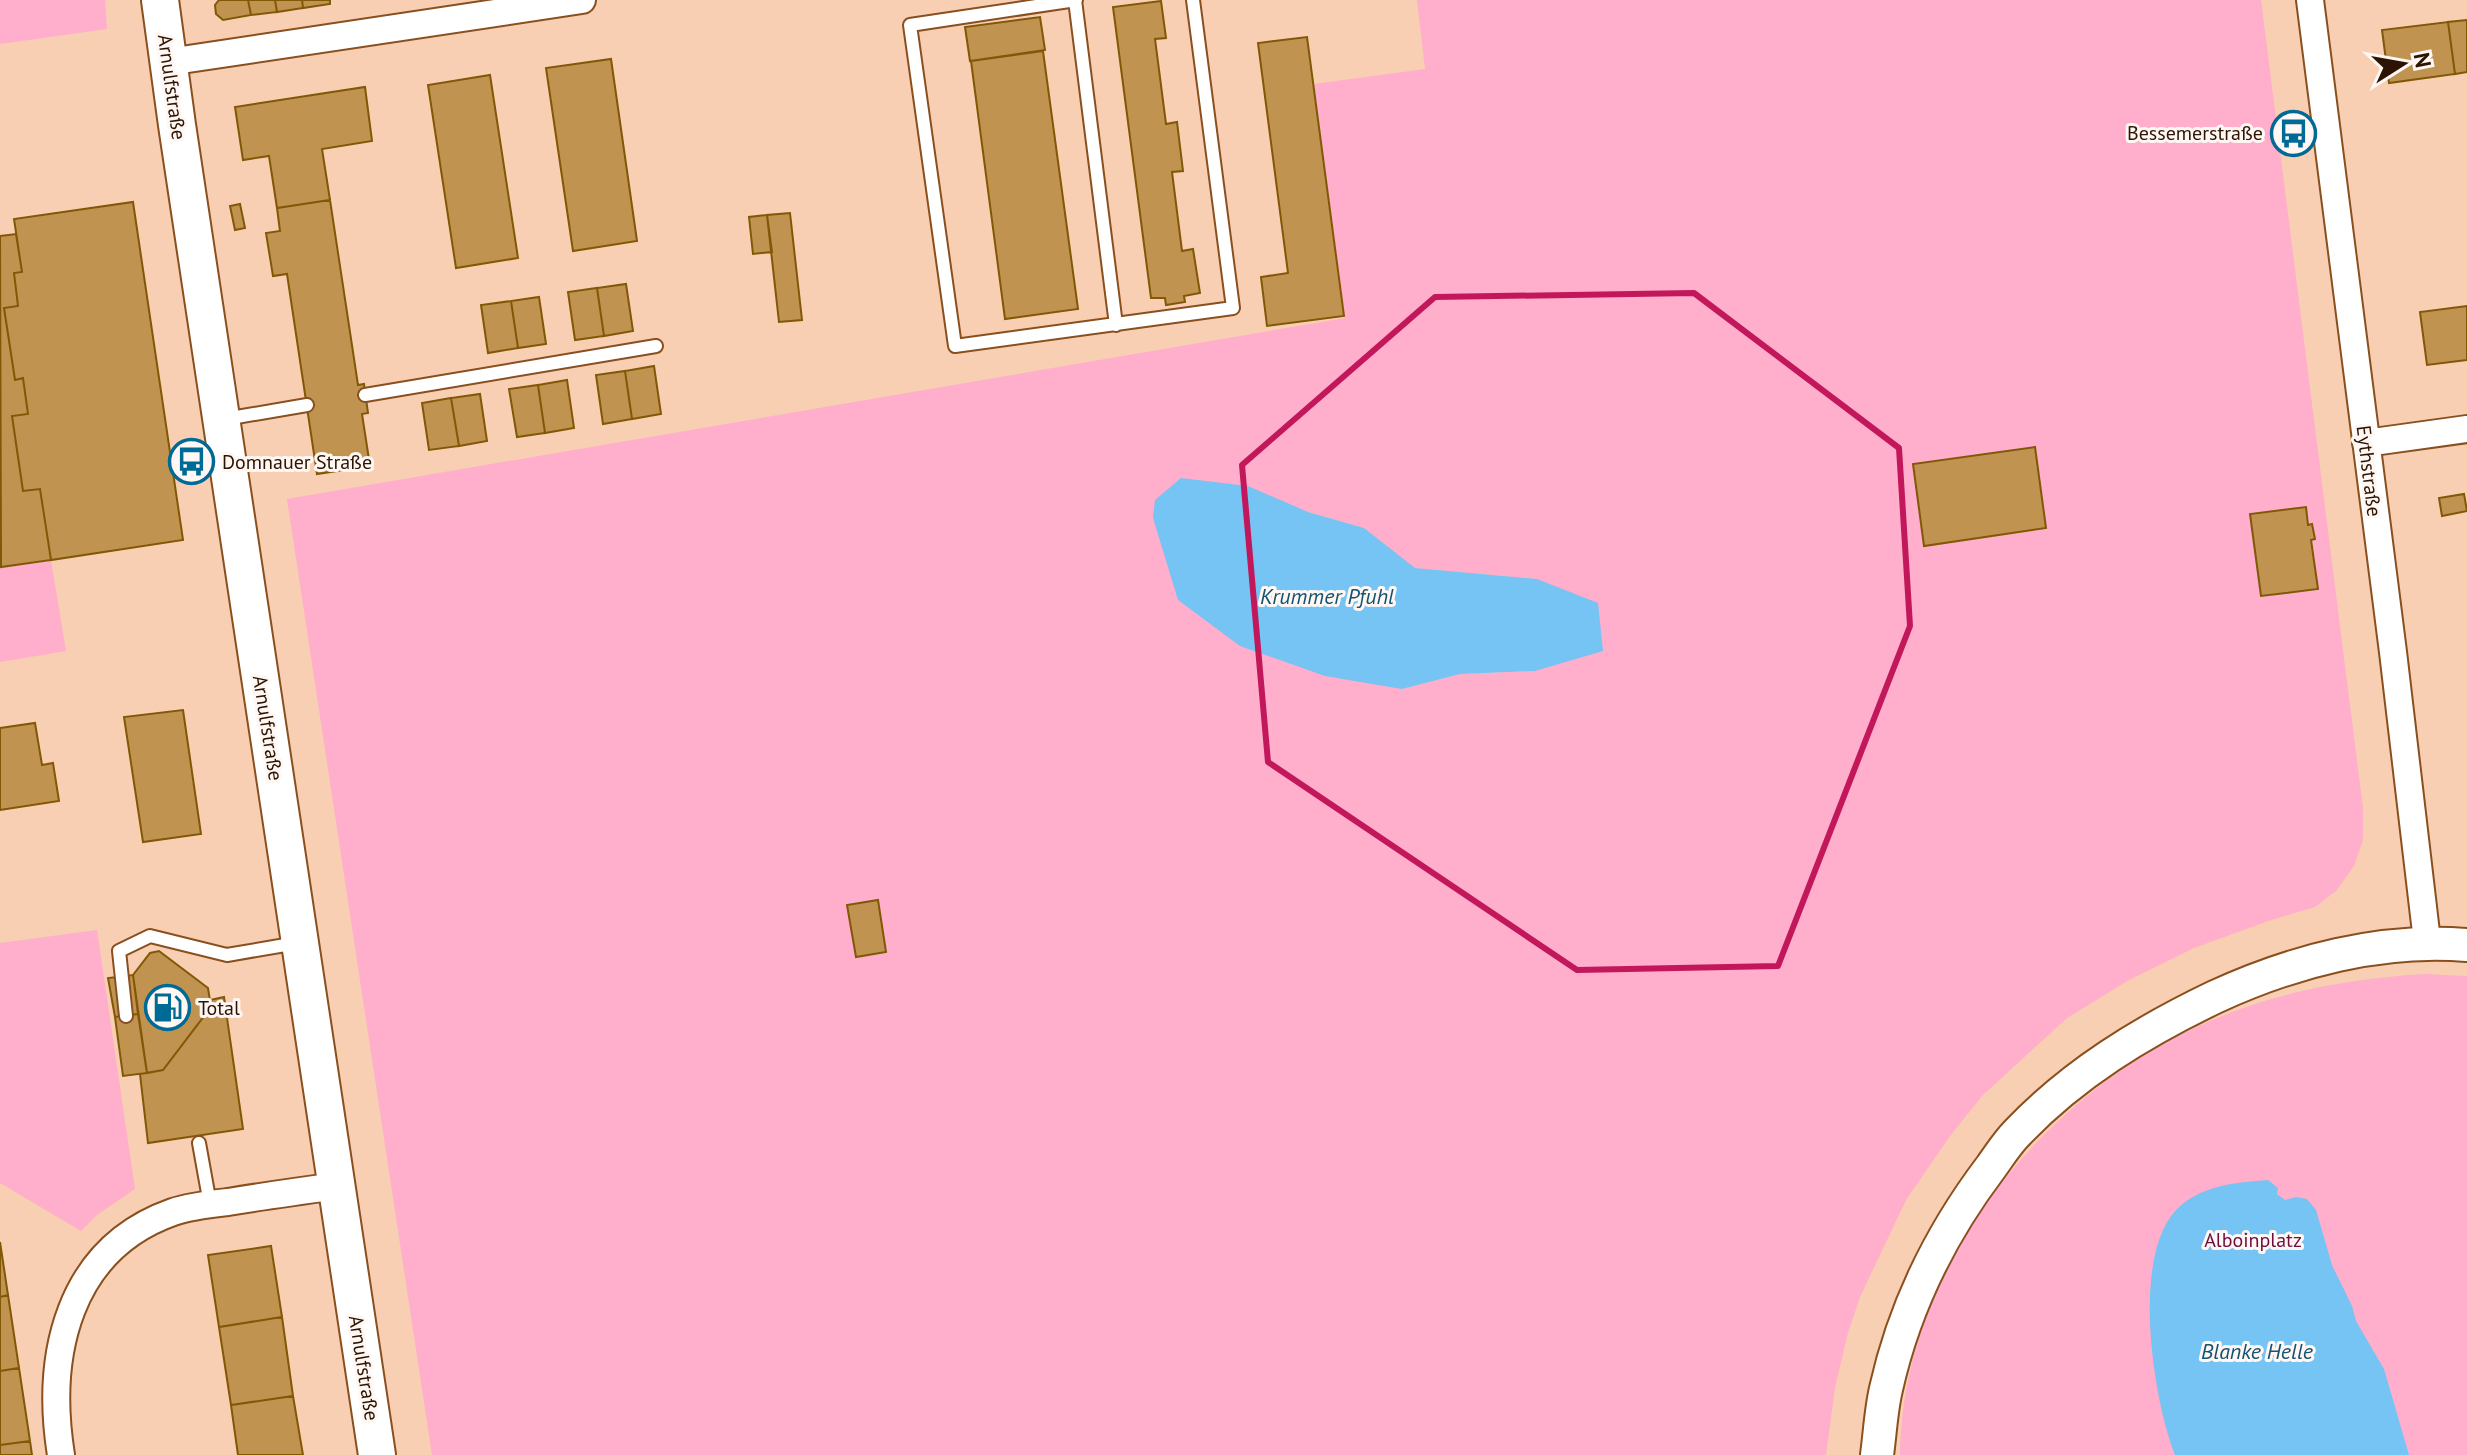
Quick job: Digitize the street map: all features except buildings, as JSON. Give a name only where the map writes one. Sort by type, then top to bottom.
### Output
[{"type":"main road","name":"Arnulfstraße","points":[[160,0],[377,1455]]},
{"type":"street","points":[[168,62],[582,0]]},
{"type":"street","name":"Eythstraße","points":[[2310,0],[2427,941]]},
{"type":"street","points":[[2366,443],[2467,429]]},
{"type":"street","points":[[1877,1455],[1885,1391],[1904,1321],[1932,1260],[1963,1206],[2016,1134],[2069,1085],[2127,1043],[2186,1011],[2283,969],[2340,955],[2427,941],[2467,945]]},
{"type":"street","points":[[61,1455],[56,1405],[61,1342],[80,1288],[108,1252],[140,1226],[177,1211],[337,1186]]},
{"type":"lane","points":[[1116,325],[1075,0],[910,25],[955,346],[1116,325],[1233,308],[1193,0]]},
{"type":"lane","points":[[365,395],[656,346]]},
{"type":"lane","points":[[221,419],[307,405]]},
{"type":"lane","points":[[126,1016],[119,951],[150,936],[227,955],[300,943]]},
{"type":"lane","points":[[199,1143],[210,1204]]},
{"type":"highlighted area","points":[[1694,293],[1899,448],[1910,626],[1778,966],[1577,970],[1268,762],[1242,465],[1435,297]]},
{"type":"green space","points":[[0,0],[105,0],[107,29],[0,44]]},
{"type":"green space","points":[[1417,0],[2261,0],[2363,808],[2363,840],[2354,866],[2336,891],[2315,907],[2194,948],[2129,980],[2067,1018],[1983,1095],[1906,1200],[1860,1297],[1835,1387],[1826,1455],[432,1455],[287,499],[1345,318],[1314,84],[1425,69]],"holes":[[[1308,512],[1364,528],[1414,568],[1537,579],[1535,671],[1460,674],[1402,689]]]},
{"type":"green space","points":[[0,559],[2,567],[51,560],[66,651],[0,662]]},
{"type":"green space","points":[[97,930],[135,1189],[97,1215],[81,1231],[0,1183],[0,943]]},
{"type":"green space","name":"Alboinplatz","points":[[2424,974],[2467,976],[2467,1455],[1900,1455],[1908,1380],[1929,1309],[1962,1241],[2004,1179],[2056,1124],[2114,1076],[2178,1036],[2246,1007],[2334,984]]},
{"type":"water","name":"Krummer Pfuhl","points":[[1181,478],[1248,486],[1308,512],[1364,528],[1415,568],[1537,579],[1598,603],[1603,651],[1535,671],[1460,674],[1402,689],[1325,676],[1240,646],[1178,600],[1153,518],[1155,500]]},
{"type":"water","name":"Blanke Helle","points":[[2268,1180],[2278,1188],[2277,1194],[2285,1200],[2296,1197],[2307,1199],[2316,1210],[2332,1265],[2356,1321],[2384,1369],[2409,1455],[2175,1455],[2160,1400],[2150,1330],[2154,1261],[2162,1232],[2176,1210],[2196,1195],[2231,1184]]},
{"type":"place","name":"Bessemerstraße","points":[[2294,133]]},
{"type":"place","name":"Domnauer Straße","points":[[191,462]]},
{"type":"place","name":"Total","points":[[167,1008]]}]
